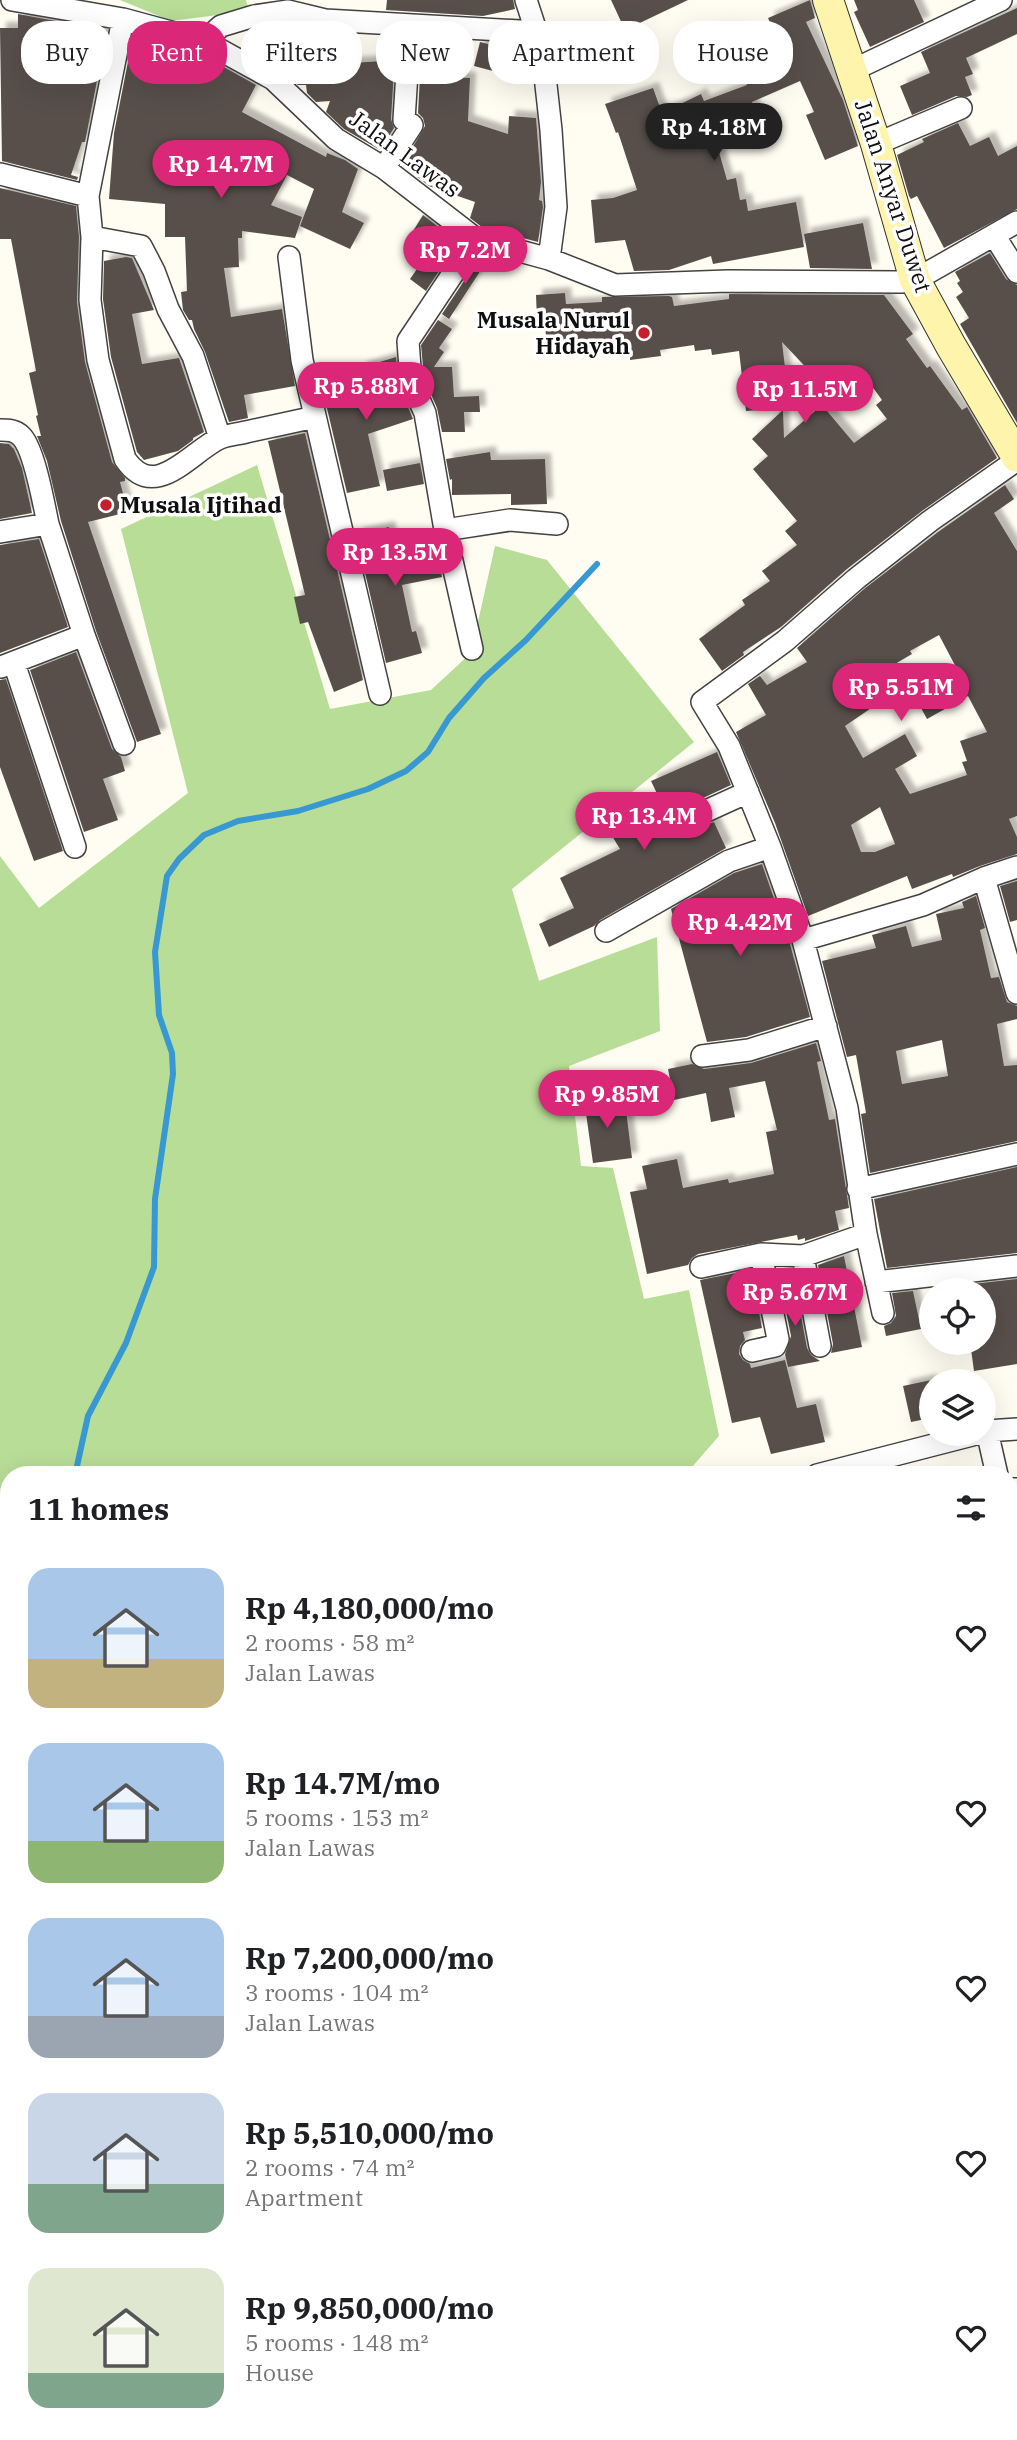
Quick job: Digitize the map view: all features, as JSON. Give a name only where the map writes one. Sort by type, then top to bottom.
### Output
[{"type":"street","name":"Jalan Lawas","points":[[12,0],[130,21]]},
{"type":"street","points":[[526,0],[533,21]]},
{"type":"street","name":"Jalan Anyar Duwet","points":[[828,0],[876,144],[915,280],[951,346],[1015,447]]},
{"type":"street","points":[[853,71],[1001,0]]},
{"type":"street","points":[[227,24],[254,16],[288,11],[325,20],[376,23]]},
{"type":"street","points":[[123,19],[88,196],[92,237],[90,300],[98,360],[125,459],[133,471],[151,477],[172,472],[220,438],[315,417]]},
{"type":"street","name":"Jalan Lawas","points":[[227,54],[273,79],[336,139],[384,169],[477,239],[549,259],[615,285],[728,281],[915,280]]},
{"type":"street","points":[[384,169],[412,125],[404,120],[406,84]]},
{"type":"street","points":[[546,84],[556,207],[549,259]]},
{"type":"street","points":[[876,144],[961,108]]},
{"type":"street","points":[[0,174],[88,196]]},
{"type":"street","points":[[915,280],[1017,222]]},
{"type":"street","points":[[994,235],[1017,272]]},
{"type":"street","points":[[92,237],[141,246],[154,271],[168,309],[193,356],[220,438]]},
{"type":"street","points":[[472,649],[445,530],[425,413],[411,381],[408,341],[477,239]]},
{"type":"street","points":[[289,257],[302,360],[380,694]]},
{"type":"street","points":[[0,430],[13,431],[23,437],[33,461],[48,524],[84,635],[124,744]]},
{"type":"street","points":[[883,1314],[858,1189],[847,1108],[803,940],[770,847],[729,746],[702,702],[785,641],[1015,447]]},
{"type":"street","points":[[445,530],[510,520],[557,524]]},
{"type":"street","points":[[0,532],[48,524]]},
{"type":"street","points":[[75,847],[7,665],[84,635]]},
{"type":"street","points":[[693,817],[748,792]]},
{"type":"street","points":[[606,931],[729,861],[770,847]]},
{"type":"street","points":[[803,940],[923,905],[984,878],[1017,867]]},
{"type":"street","points":[[984,878],[1017,993]]},
{"type":"street","points":[[702,1056],[749,1050],[826,1026]]},
{"type":"street","points":[[858,1189],[1017,1154]]},
{"type":"street","points":[[701,1267],[761,1254],[803,1256],[866,1234]]},
{"type":"street","points":[[752,1351],[775,1346],[778,1339],[761,1254]]},
{"type":"street","points":[[803,1256],[820,1346]]},
{"type":"street","points":[[876,1282],[1017,1266]]},
{"type":"street","points":[[996,1431],[1017,1429]]},
{"type":"street","points":[[852,1466],[929,1446]]},
{"type":"street","points":[[988,1446],[994,1466]]},
{"type":"green space","points":[[120,0],[246,0],[249,11],[171,21]]},
{"type":"green space","points":[[257,465],[330,709],[431,690],[471,653],[495,546],[547,560],[694,742],[512,889],[539,981],[657,937],[660,1031],[569,1066],[581,1166],[613,1168],[644,1299],[689,1290],[719,1436],[693,1466],[0,1466],[0,856],[39,908],[188,793],[121,529]]},
{"type":"building","points":[[387,0],[513,0],[515,9],[483,16],[386,10]]},
{"type":"building","points":[[611,0],[688,0],[644,21],[621,21]]},
{"type":"building","points":[[810,0],[815,18],[806,22],[843,100],[858,146],[825,160],[806,115],[814,112],[800,81],[752,102],[762,129],[717,145],[727,180],[736,178],[740,200],[746,199],[748,211],[796,202],[804,247],[713,264],[711,256],[669,270],[634,271],[625,240],[595,243],[591,200],[613,198],[637,190],[618,132],[616,133],[605,104],[653,88],[662,113],[701,94],[704,101],[746,84],[793,84],[793,21],[769,21],[768,18]]},
{"type":"building","points":[[854,0],[914,0],[924,22],[870,47],[854,12],[858,10]]},
{"type":"building","points":[[1017,8],[1017,34],[966,58],[973,74],[965,77],[972,95],[956,96],[912,115],[900,86],[930,73],[921,52]]},
{"type":"building","points":[[18,14],[56,21],[21,21],[21,84],[96,84],[85,142],[82,142],[71,175],[78,177],[77,180],[2,161],[0,28],[18,28]]},
{"type":"building","points":[[480,42],[488,44],[488,70],[474,66]]},
{"type":"building","points":[[376,61],[376,84],[393,84],[391,119],[394,128],[380,150],[344,129],[326,112],[330,101],[316,102],[307,93],[306,85],[298,85],[362,84],[362,62]]},
{"type":"building","points":[[127,67],[127,84],[227,84],[227,69],[241,77],[241,84],[256,85],[242,112],[326,157],[327,153],[358,169],[342,212],[364,223],[350,249],[300,226],[314,189],[287,175],[271,205],[302,217],[295,238],[242,231],[242,238],[238,238],[239,267],[224,268],[231,317],[282,309],[295,386],[244,395],[248,418],[229,422],[192,320],[189,320],[183,310],[181,292],[187,291],[185,237],[165,237],[165,204],[109,199],[114,133]]},
{"type":"building","points":[[420,84],[470,84],[468,121],[508,134],[509,116],[536,118],[541,182],[539,200],[542,201],[543,207],[538,242],[482,227],[470,218],[475,202],[429,186],[402,165],[425,126],[418,113]]},
{"type":"building","points":[[958,123],[970,146],[989,137],[998,156],[1017,146],[1017,209],[944,248],[917,196],[911,199],[909,196],[897,155],[924,142],[922,139]]},
{"type":"building","points":[[0,188],[76,206],[79,237],[77,302],[85,362],[112,462],[125,478],[125,481],[120,482],[128,512],[88,522],[161,734],[137,742],[96,631],[61,521],[47,461],[37,436],[41,436],[29,373],[36,371],[11,239],[0,239]]},
{"type":"building","points":[[423,215],[458,242],[426,291],[410,279],[434,245],[413,231]]},
{"type":"building","points":[[863,223],[872,269],[810,268],[804,234]]},
{"type":"building","points":[[990,253],[1006,279],[1017,285],[1017,423],[960,324],[969,318],[956,297],[963,292],[957,283],[960,281],[955,272]]},
{"type":"building","points":[[482,254],[490,256],[449,319],[442,314]]},
{"type":"building","points":[[132,258],[154,310],[132,314],[142,364],[179,358],[204,432],[178,451],[144,460],[137,452],[111,357],[103,299],[104,261]]},
{"type":"building","points":[[565,293],[566,304],[602,302],[602,297],[669,296],[672,297],[674,306],[729,299],[729,294],[884,295],[913,334],[906,339],[927,368],[930,366],[962,410],[967,407],[997,458],[847,569],[781,627],[743,652],[744,655],[722,671],[699,639],[745,605],[742,600],[770,581],[762,571],[797,545],[785,531],[797,521],[753,469],[768,456],[752,439],[783,410],[784,438],[822,405],[854,443],[887,419],[876,405],[882,400],[860,370],[833,396],[782,342],[787,384],[781,384],[782,408],[746,411],[739,351],[712,355],[711,349],[695,351],[694,345],[660,350],[661,356],[630,360],[630,355],[605,356],[605,349],[547,352],[545,321],[537,321],[536,295]]},
{"type":"building","points":[[438,320],[452,329],[439,348],[444,352],[434,367],[452,367],[454,397],[479,396],[480,412],[464,412],[465,432],[442,432],[437,408],[424,378],[421,345]]},
{"type":"building","points":[[396,357],[399,386],[413,419],[368,434],[380,486],[347,493],[325,400],[367,392],[360,368]]},
{"type":"building","points":[[305,433],[363,680],[334,692],[308,622],[300,624],[294,597],[305,595],[268,441]]},
{"type":"building","points":[[0,443],[9,444],[14,449],[22,468],[32,513],[0,519]]},
{"type":"building","points":[[490,452],[491,460],[545,459],[547,504],[511,505],[511,494],[452,495],[452,479],[450,480],[446,459]]},
{"type":"building","points":[[420,463],[424,484],[387,491],[383,470]]},
{"type":"building","points":[[1005,485],[1014,499],[994,513],[1017,551],[1017,816],[1009,819],[1017,837],[1017,854],[912,889],[907,876],[808,916],[775,823],[736,732],[766,715],[748,684],[760,676],[767,685],[807,662],[797,648],[864,589]],"holes":[[[939,635],[958,671],[914,695],[927,719],[968,696],[987,732],[960,741],[967,761],[962,762],[967,775],[910,794],[895,769],[917,756],[905,734],[863,758],[845,726],[896,691],[883,671],[912,654],[910,651]],[[880,807],[895,844],[875,852],[861,852],[851,825]]]},
{"type":"building","points":[[389,527],[394,551],[431,542],[442,577],[402,585],[412,632],[416,631],[422,653],[386,663],[356,534]]},
{"type":"building","points":[[39,539],[68,627],[0,653],[0,545]]},
{"type":"building","points":[[76,652],[112,749],[121,757],[125,771],[103,779],[118,820],[84,832],[30,670]]},
{"type":"building","points":[[6,679],[63,851],[34,861],[0,767],[0,680]]},
{"type":"building","points":[[717,752],[731,785],[688,805],[680,816],[685,827],[691,830],[714,822],[726,848],[600,920],[594,926],[549,947],[539,924],[574,908],[560,878],[620,849],[609,831],[661,802],[651,781]]},
{"type":"building","points":[[762,864],[790,944],[810,1017],[746,1037],[707,1042],[671,909],[734,873]]},
{"type":"building","points":[[1017,881],[1017,920],[1010,922],[1000,886]]},
{"type":"building","points":[[976,896],[985,928],[980,930],[991,978],[999,977],[1007,1002],[1017,1006],[1017,1019],[997,1024],[1004,1066],[1017,1065],[1017,1141],[870,1173],[861,1114],[866,1113],[856,1055],[847,1057],[822,961],[876,948],[872,935],[906,926],[912,947],[942,940],[936,914],[964,908],[962,902]],"holes":[[[942,1040],[948,1076],[902,1084],[896,1051]]]},
{"type":"building","points":[[816,1043],[821,1061],[817,1062],[829,1120],[835,1119],[849,1208],[835,1211],[839,1230],[805,1241],[805,1238],[798,1240],[797,1235],[698,1254],[688,1265],[647,1274],[630,1192],[647,1189],[642,1166],[677,1159],[683,1188],[774,1174],[766,1132],[777,1130],[765,1081],[729,1088],[735,1117],[711,1122],[706,1093],[674,1100],[668,1069],[692,1064],[704,1069],[751,1063]]},
{"type":"building","points":[[613,1095],[615,1112],[626,1110],[632,1158],[593,1163],[584,1099]]},
{"type":"building","points":[[1017,1167],[1017,1253],[887,1268],[874,1199]]},
{"type":"building","points":[[844,1256],[862,1347],[831,1353],[833,1344],[818,1265]]},
{"type":"building","points":[[751,1270],[762,1328],[743,1332],[745,1340],[740,1346],[739,1354],[751,1368],[785,1360],[797,1408],[816,1404],[825,1442],[771,1454],[760,1417],[732,1423],[700,1280]]},
{"type":"building","points":[[794,1279],[807,1348],[811,1355],[820,1361],[788,1367],[785,1354],[791,1336],[780,1281]]},
{"type":"building","points":[[1017,1279],[1017,1364],[974,1369],[972,1355],[996,1355],[996,1281]]},
{"type":"building","points":[[913,1291],[919,1329],[886,1336],[884,1326],[891,1323],[896,1316],[892,1293]]},
{"type":"building","points":[[919,1383],[919,1420],[911,1422],[903,1386]]},
{"type":"waterway","points":[[77,1466],[88,1416],[126,1343],[154,1267],[155,1199],[173,1074],[172,1053],[159,1015],[155,952],[167,876],[179,859],[204,835],[238,821],[298,811],[368,789],[406,771],[428,752],[449,718],[484,678],[526,640],[597,564]]},
{"type":"place","name":"Musala Nurul Hidayah","points":[[644,333]]},
{"type":"place","name":"Musala Ijtihad","points":[[106,505]]}]
